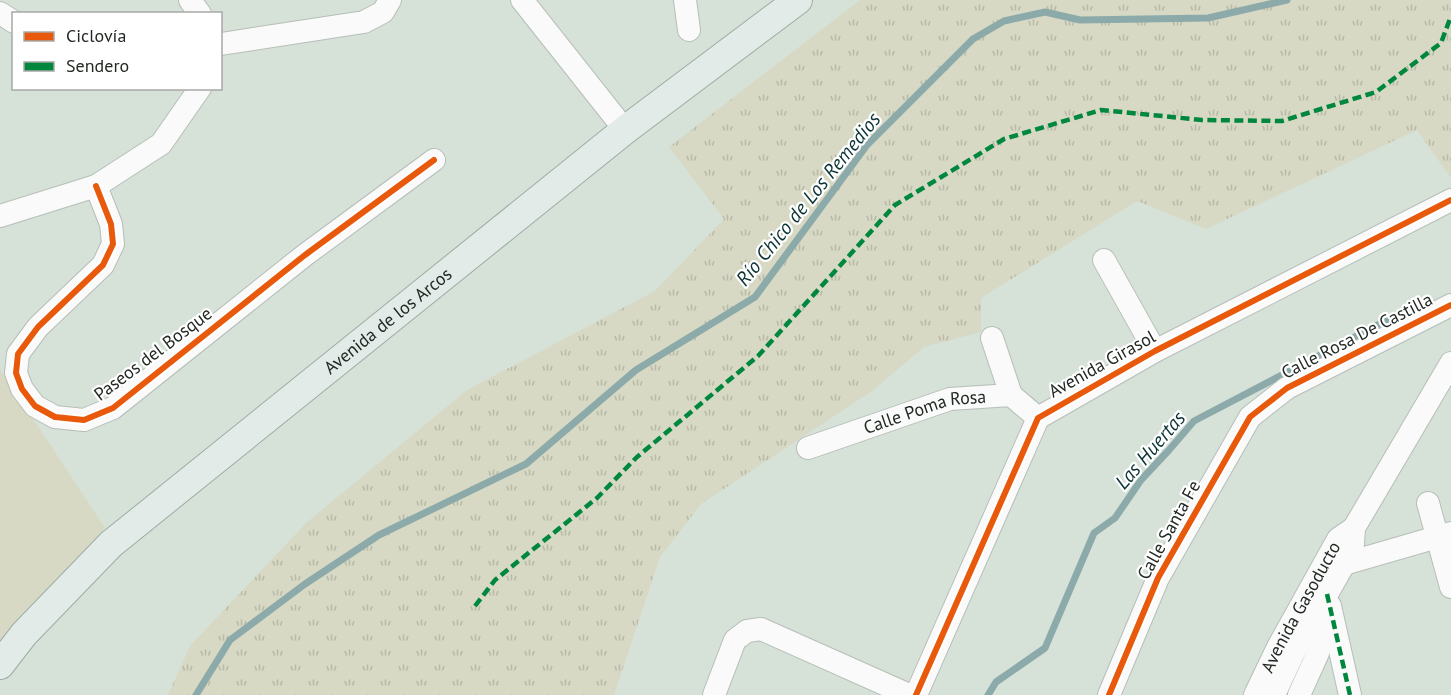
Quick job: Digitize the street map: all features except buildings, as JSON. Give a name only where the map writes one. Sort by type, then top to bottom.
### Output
[{"type":"main road","name":"Avenida de los Arcos","points":[[0,665],[24,634],[111,544],[625,130],[798,0]]},
{"type":"street","points":[[222,44],[364,22],[383,12],[390,0]]},
{"type":"street","points":[[522,0],[625,130]]},
{"type":"street","points":[[685,0],[689,30]]},
{"type":"street","points":[[0,216],[96,186],[161,144],[199,90]]},
{"type":"street","name":"Paseos del Bosque","points":[[96,186],[111,224],[113,244],[103,265],[38,327],[18,354],[15,373],[22,389],[35,406],[55,417],[84,420],[113,408],[304,255],[434,160]]},
{"type":"street","name":"Avenida Girasol","points":[[916,695],[1038,418],[1155,351],[1451,200]]},
{"type":"street","points":[[1104,260],[1155,351]]},
{"type":"street","name":"Calle Rosa De Castilla","points":[[1250,417],[1287,388],[1451,305]]},
{"type":"street","points":[[992,338],[1011,395]]},
{"type":"street","name":"Avenida Gasoducto","points":[[1255,695],[1278,647],[1338,539],[1354,528],[1451,363]]},
{"type":"street","name":"Calle Poma Rosa","points":[[808,448],[950,399],[1011,395],[1038,418]]},
{"type":"street","name":"Calle Santa Fe","points":[[1109,695],[1158,578],[1250,417]]},
{"type":"street","points":[[1428,503],[1444,536],[1451,587]]},
{"type":"street","name":"Avenida Gasoducto","points":[[1274,695],[1293,654],[1344,564],[1353,544],[1354,528]]},
{"type":"street","points":[[1344,564],[1444,536]]},
{"type":"street","points":[[1299,695],[1318,653],[1327,594]]},
{"type":"street","points":[[1327,594],[1350,695]]},
{"type":"street","points":[[714,695],[735,640],[747,631],[761,629],[909,695]]},
{"type":"green space","points":[[860,0],[1451,0],[1451,178],[1417,130],[1206,229],[1137,201],[981,298],[981,332],[924,347],[872,391],[701,504],[660,557],[614,695],[168,695],[190,646],[306,523],[467,390],[655,291],[724,219],[669,147]]},
{"type":"green space","points":[[0,369],[105,528],[0,654]]},
{"type":"waterway","name":"Río Chico de Los Remedios","points":[[196,695],[230,640],[305,584],[379,535],[526,464],[636,370],[755,297],[867,145],[973,39],[1004,21],[1045,12],[1080,20],[1208,18],[1287,0]]},
{"type":"waterway","name":"Las Huertas","points":[[988,695],[996,682],[1045,648],[1094,533],[1115,518],[1141,480],[1194,421],[1414,306]]},
{"type":"marked path","points":[[475,606],[495,580],[597,498],[637,457],[758,356],[895,205],[1004,139],[1101,110],[1202,120],[1282,121],[1376,92],[1441,43],[1451,16]]},
{"type":"marked path","points":[[1327,594],[1350,695]]},
{"type":"cycle path","points":[[96,186],[111,224],[113,244],[103,265],[38,327],[18,354],[16,373],[22,389],[35,406],[55,417],[84,420],[113,408],[305,255],[434,160]]},
{"type":"cycle path","points":[[916,695],[1038,418],[1155,351],[1451,200]]},
{"type":"cycle path","points":[[1109,695],[1158,578],[1250,417],[1287,388],[1451,305]]}]
